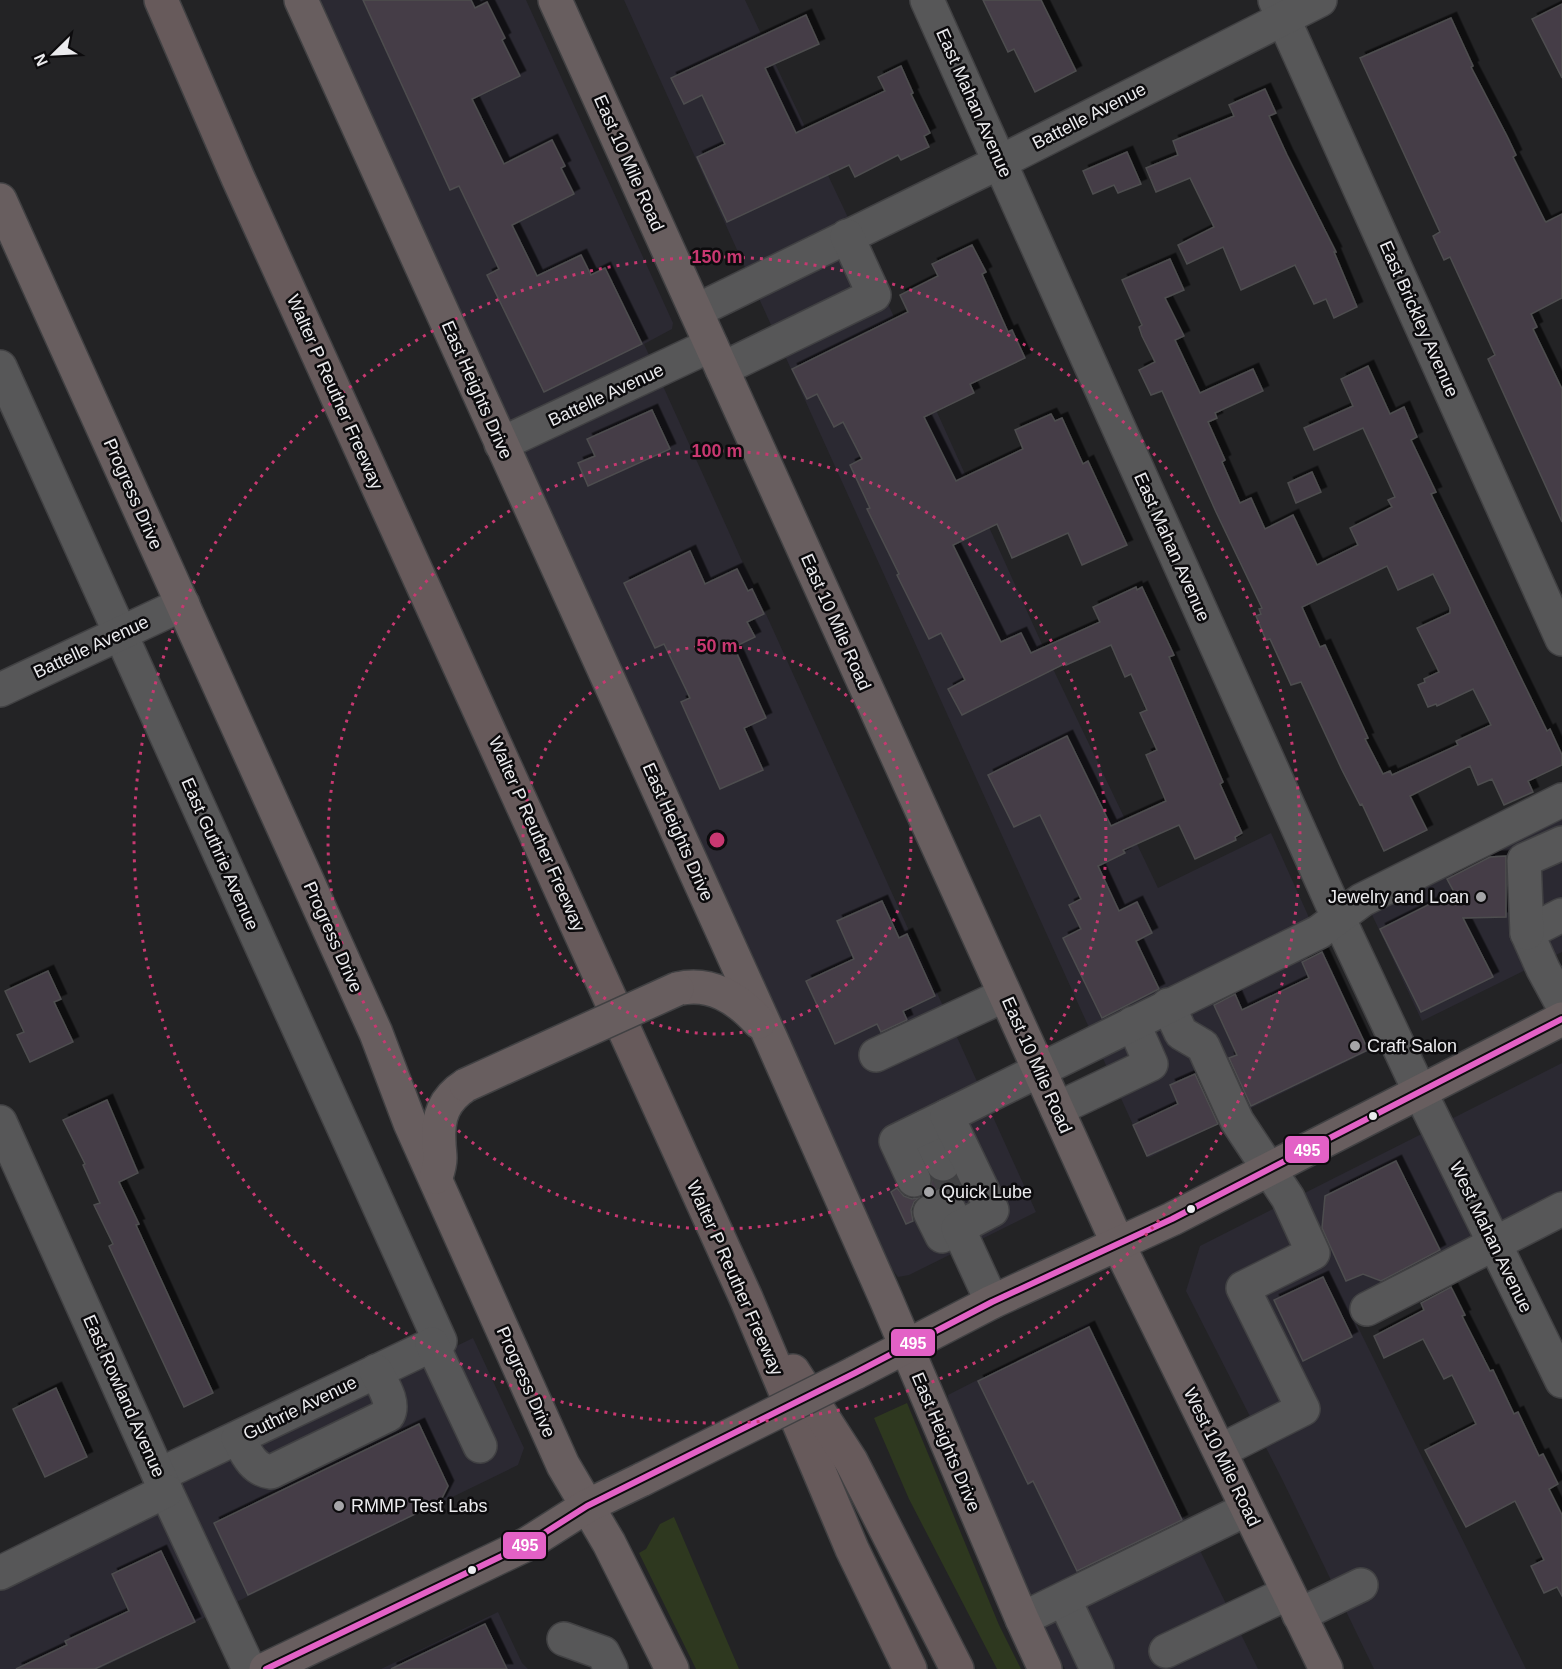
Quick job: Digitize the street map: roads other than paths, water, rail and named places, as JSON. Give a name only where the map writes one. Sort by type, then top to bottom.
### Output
[{"type":"highway","points":[[145,0],[238,178]]},
{"type":"highway","name":"Walter P Reuther Freeway","points":[[161,0],[238,178],[746,1298],[852,1549],[910,1669]]},
{"type":"highway","points":[[746,1298],[852,1461],[957,1669]]},
{"type":"main road","name":"East Heights Drive","points":[[301,0],[772,1041],[906,1346],[1022,1619],[1046,1669]]},
{"type":"main road","name":"East 10 Mile Road","points":[[555,0],[1118,1244]]},
{"type":"main road","name":"Progress Drive","points":[[0,200],[376,1033],[410,1123],[564,1465],[609,1543],[672,1669]]},
{"type":"main road","points":[[436,1182],[440,1158],[439,1126],[447,1102],[454,1093],[466,1085],[677,989],[688,986],[701,987],[725,994],[748,1010],[772,1041]]},
{"type":"main road","points":[[264,1669],[527,1544],[587,1506],[992,1302],[1172,1219],[1562,1019]]},
{"type":"main road","name":"West 10 Mile Road","points":[[1118,1244],[1326,1669]]},
{"type":"street","name":"East Mahan Avenue","points":[[927,0],[1338,917],[1420,1092]]},
{"type":"street","name":"Battelle Avenue","points":[[696,311],[1000,162],[1279,9],[1320,0]]},
{"type":"street","name":"East Brickley Avenue","points":[[1279,9],[1562,639]]},
{"type":"street","name":"Battelle Avenue","points":[[501,444],[874,295],[847,236]]},
{"type":"street","name":"East Guthrie Avenue","points":[[0,367],[436,1342],[480,1446]]},
{"type":"street","name":"Battelle Avenue","points":[[0,690],[183,604]]},
{"type":"street","points":[[928,1125],[1167,1005],[1319,932],[1362,900],[1562,800]]},
{"type":"street","points":[[1562,843],[1524,860],[1527,933],[1562,1004]]},
{"type":"street","points":[[1527,933],[1562,915]]},
{"type":"street","points":[[876,1056],[1005,996]]},
{"type":"street","points":[[1167,1005],[1181,1033],[1203,1046],[1237,1121],[1288,1198],[1313,1253],[1243,1288],[1303,1409],[1220,1451]]},
{"type":"street","points":[[1057,1109],[1151,1064],[1132,1023]]},
{"type":"street","name":"West Mahan Avenue","points":[[1420,1092],[1562,1381]]},
{"type":"street","name":"East Rowland Avenue","points":[[0,1122],[163,1483],[264,1669]]},
{"type":"street","points":[[928,1125],[929,1172]]},
{"type":"street","points":[[928,1125],[992,1210],[953,1212],[992,1302]]},
{"type":"street","points":[[1367,1309],[1562,1209]]},
{"type":"street","name":"Guthrie Avenue","points":[[0,1573],[163,1483],[238,1438],[436,1342]]},
{"type":"street","points":[[238,1438],[249,1458],[263,1471],[271,1472],[356,1431],[388,1415],[391,1409],[376,1371]]},
{"type":"street","points":[[1022,1619],[1247,1509]]},
{"type":"street","points":[[1166,1652],[1293,1604],[1361,1586]]},
{"type":"street","points":[[1064,1599],[1097,1669]]},
{"type":"street","points":[[564,1639],[603,1653],[611,1669]]},
{"type":"tunnel","points":[[943,1164],[959,1197]]},
{"type":"place","name":"Jewelry and Loan","points":[[1481,897]]},
{"type":"place","name":"Craft Salon","points":[[1355,1046]]},
{"type":"place","name":"Quick Lube","points":[[929,1192]]},
{"type":"place","name":"RMMP Test Labs","points":[[339,1506]]}]
